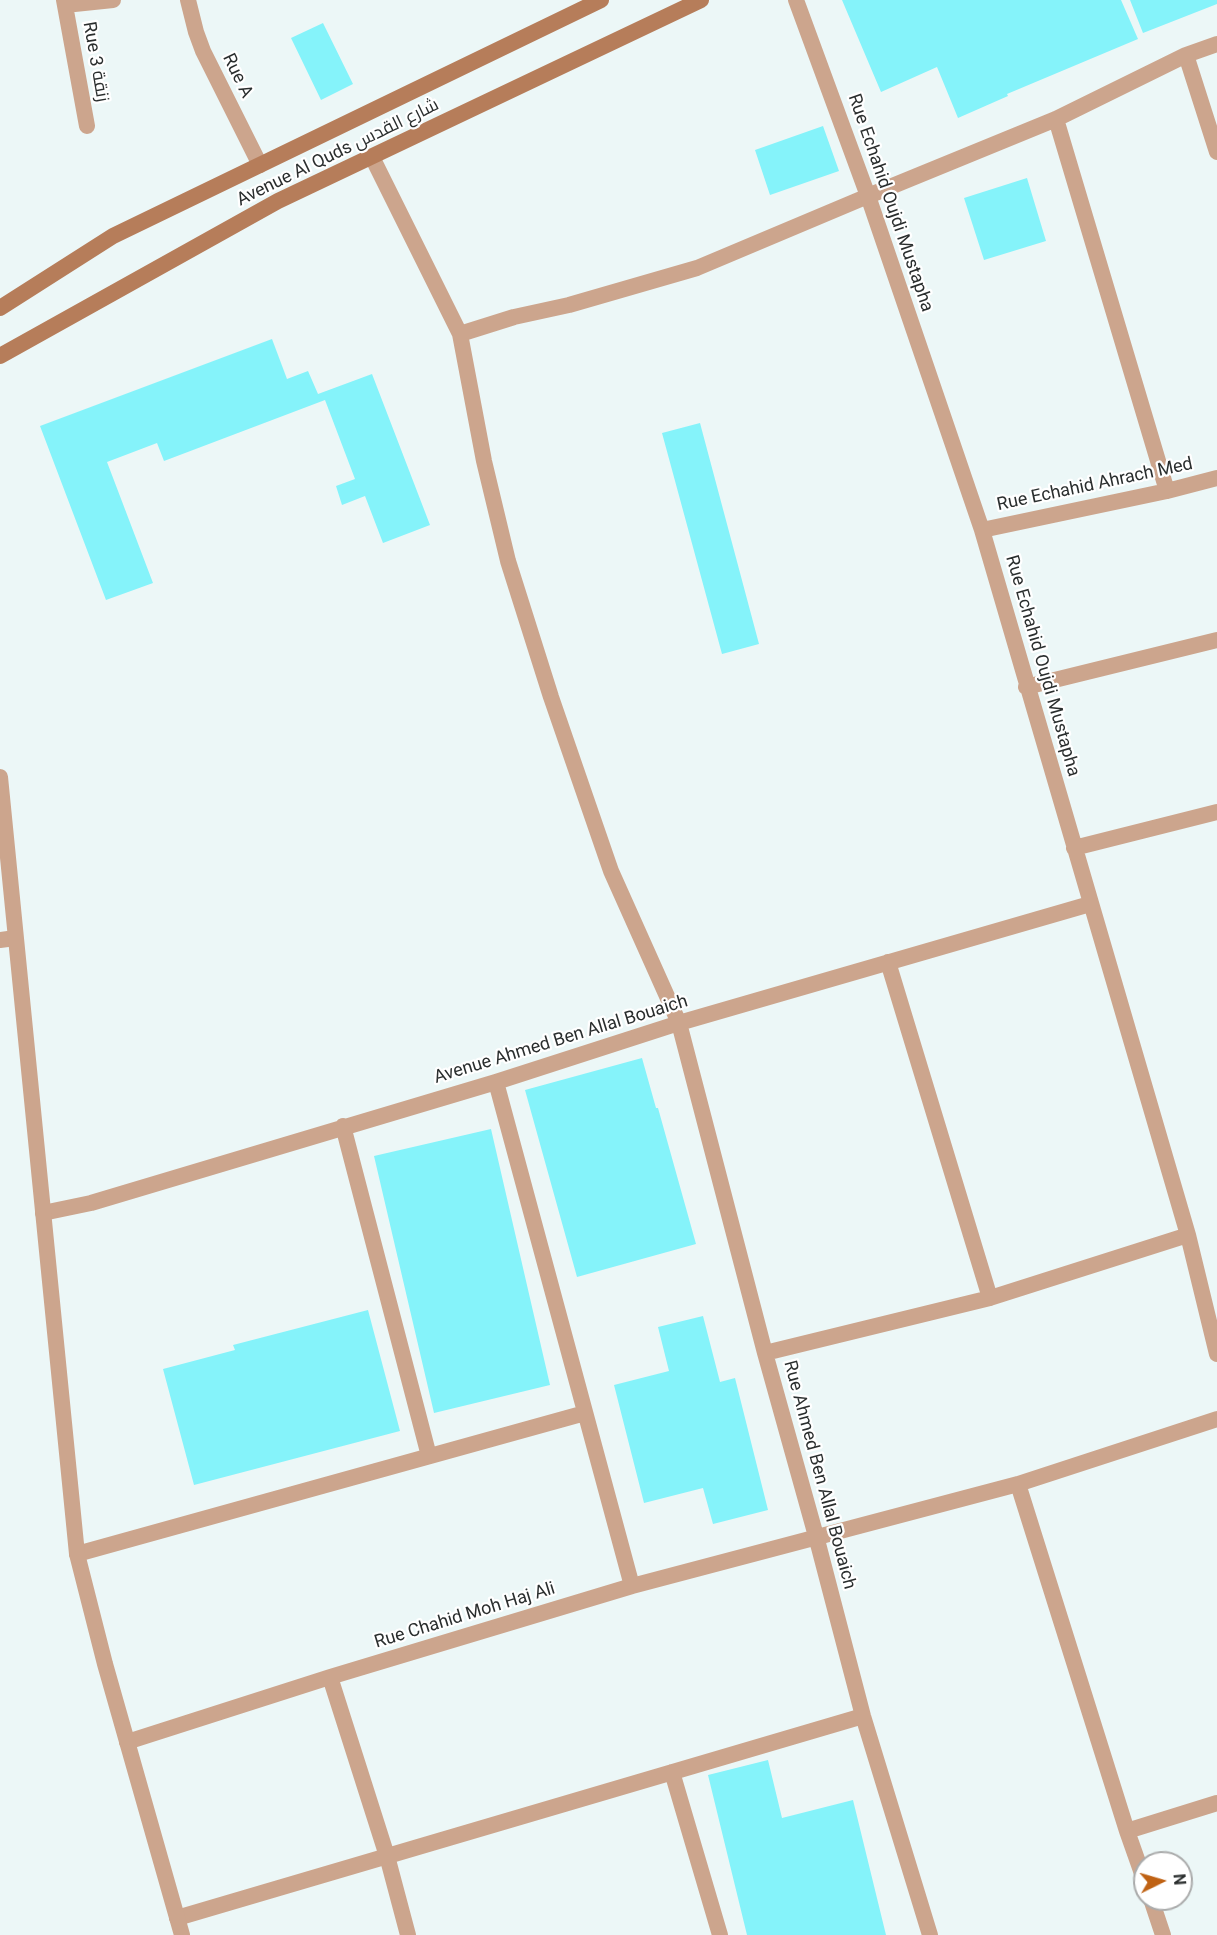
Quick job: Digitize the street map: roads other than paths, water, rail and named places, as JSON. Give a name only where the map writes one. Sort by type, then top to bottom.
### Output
[{"type":"main road","name":"Avenue Al Quds شارع القدس","points":[[0,308],[113,236],[601,0]]},
{"type":"main road","name":"Avenue Al Quds شارع القدس","points":[[0,356],[278,201],[701,0]]},
{"type":"street","name":"Rue 3 زنقة","points":[[87,126],[65,2],[113,0]]},
{"type":"street","name":"Rue A","points":[[188,0],[203,51],[260,165]]},
{"type":"street","name":"Rue Echahid Oujdi Mustapha","points":[[796,0],[868,196],[982,530],[1188,1235],[1217,1354]]},
{"type":"street","points":[[460,334],[514,317],[569,305],[697,268],[1056,119],[1186,55],[1217,44]]},
{"type":"street","points":[[1186,55],[1217,152]]},
{"type":"street","points":[[1056,119],[1167,491]]},
{"type":"street","name":"Rue Ahmed Ben Allal Bouaich","points":[[372,157],[460,334],[484,461],[508,561],[551,697],[611,871],[680,1023],[765,1353],[863,1716],[930,1935]]},
{"type":"street","name":"Rue Echahid Ahrach Med","points":[[982,530],[1167,491],[1217,478]]},
{"type":"street","points":[[1026,687],[1217,640]]},
{"type":"street","points":[[0,777],[8,939],[43,1213],[77,1554],[182,1935]]},
{"type":"street","points":[[1074,848],[1217,812]]},
{"type":"street","name":"Avenue Ahmed Ben Allal Bouaich","points":[[43,1213],[91,1203],[496,1082],[680,1023],[1090,904]]},
{"type":"street","points":[[888,962],[990,1298]]},
{"type":"street","points":[[496,1082],[632,1586]]},
{"type":"street","points":[[343,1126],[429,1456]]},
{"type":"street","points":[[765,1353],[990,1298],[1188,1235]]},
{"type":"street","points":[[77,1554],[585,1413]]},
{"type":"street","name":"Rue Chahid Moh Haj Ali","points":[[127,1742],[330,1677],[632,1586],[1018,1484],[1217,1419]]},
{"type":"street","points":[[1018,1484],[1134,1851]]},
{"type":"street","points":[[330,1677],[387,1856],[408,1935]]},
{"type":"street","points":[[177,1918],[863,1716]]},
{"type":"street","points":[[672,1772],[720,1935]]},
{"type":"street","points":[[1127,1831],[1217,1803]]},
{"type":"street","points":[[1155,1911],[1163,1935]]}]
